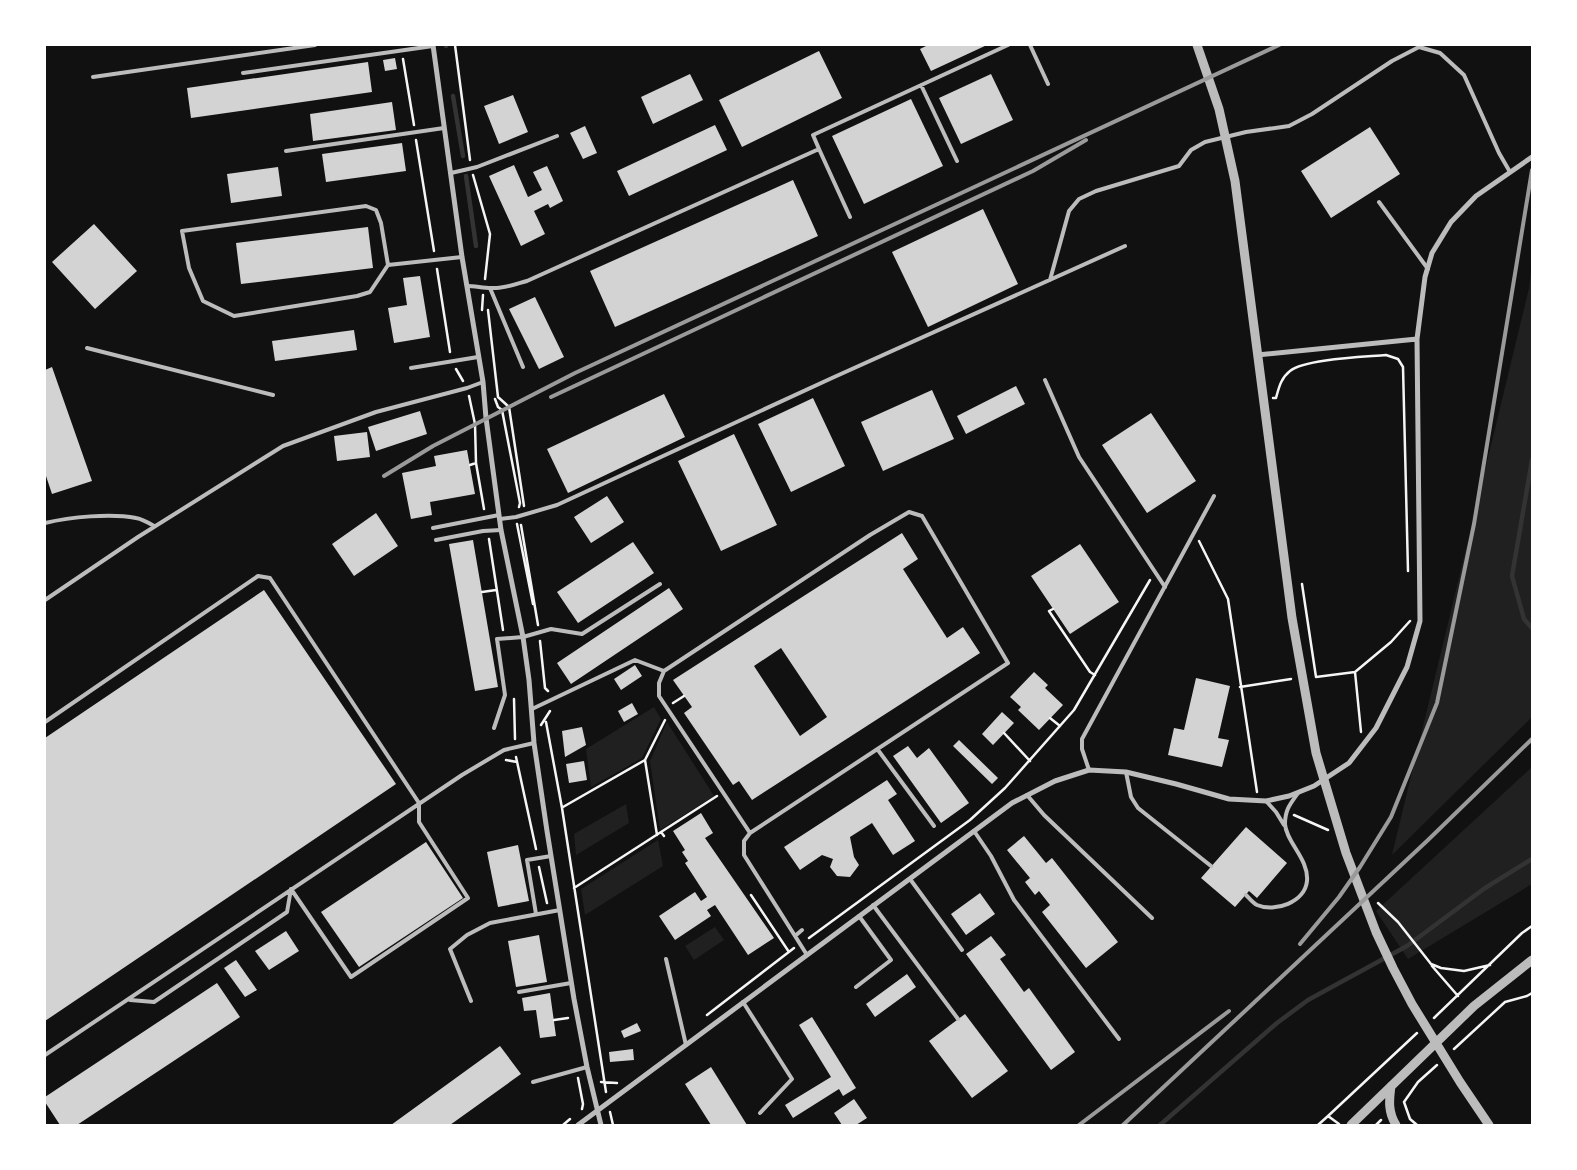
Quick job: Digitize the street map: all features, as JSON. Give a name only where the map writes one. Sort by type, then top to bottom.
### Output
[{"type":"street","points":[[433,45],[462,257],[483,382],[501,530],[523,637],[532,709],[534,743],[551,856],[571,983],[587,1067],[601,1125]]},
{"type":"street","points":[[1197,45],[1219,110],[1233,168],[1292,618],[1316,753],[1346,853],[1392,968],[1470,1098],[1489,1125]]},
{"type":"street","points":[[578,1125],[873,905],[1027,794],[1055,781],[1090,770],[1126,772],[1229,799],[1266,801],[1289,796],[1314,786],[1349,763],[1376,728],[1407,667],[1420,621],[1417,339],[1425,277],[1432,253],[1451,222],[1476,196],[1532,157]]},
{"type":"street","points":[[1257,355],[1417,339]]},
{"type":"street","points":[[1351,1125],[1474,1006],[1532,960]]},
{"type":"street","points":[[1391,1086],[1390,1112],[1396,1125]]},
{"type":"lane","points":[[93,77],[315,45]]},
{"type":"lane","points":[[243,73],[433,45]]},
{"type":"lane","points":[[850,217],[813,135],[1008,45]]},
{"type":"lane","points":[[1030,45],[1048,84]]},
{"type":"lane","points":[[1050,280],[1070,211],[1079,199],[1096,190],[1180,166],[1191,150],[1205,142],[1246,132],[1289,126],[1312,114],[1392,61],[1419,47],[1440,53],[1464,75],[1498,153],[1510,172]]},
{"type":"lane","points":[[922,85],[957,160]]},
{"type":"lane","points":[[286,151],[444,128]]},
{"type":"lane","points":[[451,173],[477,167],[557,136]]},
{"type":"lane","points":[[467,286],[502,288],[527,281],[819,149]]},
{"type":"lane","points":[[1379,202],[1428,269]]},
{"type":"lane","points":[[366,206],[376,210],[381,223],[388,265],[370,292],[357,296],[234,316],[203,301],[189,268],[182,231],[366,206]]},
{"type":"lane","points":[[433,528],[517,517],[557,505],[1125,246]]},
{"type":"lane","points":[[388,265],[462,257]]},
{"type":"lane","points":[[490,288],[523,367]]},
{"type":"lane","points":[[87,348],[197,374],[273,395]]},
{"type":"lane","points":[[411,368],[478,357]]},
{"type":"lane","points":[[1045,380],[1079,457],[1165,587]]},
{"type":"lane","points":[[45,600],[154,526],[283,446],[376,412],[483,382]]},
{"type":"lane","points":[[1090,770],[1082,749],[1082,739],[1214,496]]},
{"type":"lane","points":[[750,833],[658,696],[659,683],[664,671],[870,535],[909,512],[922,516],[1008,663],[750,833],[744,841],[744,855],[807,955]]},
{"type":"lane","points":[[45,523],[65,518],[107,516],[137,518],[154,526]]},
{"type":"lane","points":[[436,540],[483,531],[501,530]]},
{"type":"lane","points":[[45,722],[258,576],[270,578],[419,803],[419,822],[468,898],[350,977],[291,889]]},
{"type":"lane","points":[[494,728],[505,695],[497,639],[523,637],[551,629],[582,634],[660,584]]},
{"type":"lane","points":[[532,709],[635,660],[664,671]]},
{"type":"lane","points":[[45,1055],[419,803],[504,750],[534,743]]},
{"type":"lane","points":[[878,750],[934,826]]},
{"type":"lane","points":[[1126,772],[1130,797],[1138,808],[1211,866]]},
{"type":"lane","points":[[1285,827],[1285,810],[1298,793]]},
{"type":"lane","points":[[1027,794],[1044,815],[1152,918]]},
{"type":"lane","points":[[1246,895],[1257,905],[1282,906],[1294,901],[1304,891],[1307,882],[1305,867],[1285,827],[1276,812],[1266,801]]},
{"type":"lane","points":[[974,831],[991,856],[1014,900],[1119,1039]]},
{"type":"lane","points":[[536,914],[527,860],[551,856]]},
{"type":"lane","points":[[910,879],[962,950]]},
{"type":"lane","points":[[129,1000],[154,1002],[287,912],[291,889]]},
{"type":"lane","points":[[873,905],[958,1019]]},
{"type":"lane","points":[[471,1001],[450,949],[467,936],[490,923],[560,910]]},
{"type":"lane","points":[[856,987],[892,960],[859,916]]},
{"type":"lane","points":[[795,936],[802,930]]},
{"type":"lane","points":[[666,960],[686,1045]]},
{"type":"lane","points":[[519,992],[571,983]]},
{"type":"lane","points":[[743,1002],[792,1078],[760,1113]]},
{"type":"lane","points":[[533,1082],[587,1067]]},
{"type":"path","points":[[402,50],[452,362],[467,388]]},
{"type":"path","points":[[485,286],[498,397],[509,407],[524,507],[517,517]]},
{"type":"path","points":[[482,318],[482,299],[485,286]]},
{"type":"path","points":[[1263,400],[1276,398],[1279,384],[1291,370],[1305,364],[1386,354],[1398,359],[1403,367],[1408,572]]},
{"type":"path","points":[[491,372],[494,396],[498,407],[502,410],[520,503],[517,517],[527,582],[539,632],[543,668]]},
{"type":"path","points":[[470,465],[476,463]]},
{"type":"path","points":[[1194,533],[1228,599],[1258,800]]},
{"type":"path","points":[[705,1017],[789,952],[970,820],[1005,788],[1074,710],[1155,571]]},
{"type":"path","points":[[1302,584],[1316,677],[1355,672],[1391,642],[1410,621],[1408,629]]},
{"type":"path","points":[[482,592],[496,590]]},
{"type":"path","points":[[1053,609],[1049,612],[1090,672],[1095,675]]},
{"type":"path","points":[[1355,672],[1362,732]]},
{"type":"path","points":[[1240,687],[1292,679]]},
{"type":"path","points":[[514,693],[517,762],[549,912]]},
{"type":"path","points":[[1050,718],[1060,726]]},
{"type":"path","points":[[562,808],[645,760],[665,720]]},
{"type":"path","points":[[545,721],[562,808],[612,1125]]},
{"type":"path","points":[[1356,738],[1366,727]]},
{"type":"path","points":[[1004,734],[1030,760]]},
{"type":"path","points":[[645,760],[657,835]]},
{"type":"path","points":[[1256,791],[1263,791]]},
{"type":"path","points":[[574,888],[723,793]]},
{"type":"path","points":[[661,832],[664,836]]},
{"type":"path","points":[[751,894],[789,952]]},
{"type":"path","points":[[1398,922],[1422,955],[1458,996]]},
{"type":"path","points":[[1431,964],[1441,968],[1464,970],[1491,965]]},
{"type":"path","points":[[554,1020],[568,1018]]},
{"type":"path","points":[[582,1097],[601,1082],[616,1084],[620,1081]]},
{"type":"path","points":[[1318,1125],[1328,1116]]},
{"type":"shaded area","points":[[1532,263],[1532,717],[1392,855],[1529,288]]},
{"type":"shaded area","points":[[654,707],[661,719],[642,758],[591,787],[586,749]]},
{"type":"shaded area","points":[[667,722],[714,796],[660,830],[650,761]]},
{"type":"shaded area","points":[[1532,767],[1532,884],[1408,959],[1376,911]]},
{"type":"shaded area","points":[[626,804],[629,823],[576,855],[574,834]]},
{"type":"shaded area","points":[[658,840],[663,866],[585,915],[581,889]]},
{"type":"shaded area","points":[[715,927],[724,940],[694,960],[685,946]]},
{"type":"building","points":[[928,45],[987,45],[931,71],[920,49]]},
{"type":"building","points":[[819,51],[842,98],[742,147],[719,100]]},
{"type":"building","points":[[395,58],[397,69],[385,71],[383,60]]},
{"type":"building","points":[[368,62],[372,92],[191,118],[187,88]]},
{"type":"building","points":[[690,74],[703,100],[653,124],[641,97]]},
{"type":"building","points":[[991,74],[1013,120],[961,144],[939,98]]},
{"type":"building","points":[[513,95],[528,132],[499,144],[484,106]]},
{"type":"building","points":[[911,99],[943,166],[864,204],[832,136]]},
{"type":"building","points":[[392,102],[396,130],[313,141],[310,114]]},
{"type":"building","points":[[715,125],[727,150],[629,196],[617,171]]},
{"type":"building","points":[[585,126],[597,153],[583,159],[570,133]]},
{"type":"building","points":[[1370,127],[1400,174],[1331,218],[1301,171]]},
{"type":"building","points":[[402,143],[406,171],[326,182],[322,154]]},
{"type":"building","points":[[514,165],[528,197],[542,190],[533,172],[547,166],[563,201],[550,208],[548,204],[534,211],[545,234],[521,246],[489,176]]},
{"type":"building","points":[[278,167],[282,196],[231,203],[227,174]]},
{"type":"building","points":[[793,180],[818,236],[615,327],[590,271]]},
{"type":"building","points":[[983,209],[1018,284],[928,327],[892,252]]},
{"type":"building","points":[[94,224],[137,271],[95,309],[52,262]]},
{"type":"building","points":[[368,227],[373,268],[241,284],[236,243]]},
{"type":"building","points":[[420,276],[430,337],[394,343],[388,308],[407,305],[403,278]]},
{"type":"building","points":[[535,297],[564,357],[539,369],[509,309]]},
{"type":"building","points":[[354,330],[357,350],[275,361],[272,341]]},
{"type":"building","points":[[52,367],[92,481],[52,494],[45,473],[45,370]]},
{"type":"building","points":[[1016,386],[1025,404],[966,434],[957,416]]},
{"type":"building","points":[[932,390],[954,439],[883,471],[861,422]]},
{"type":"building","points":[[664,394],[685,437],[568,493],[547,449]]},
{"type":"building","points":[[813,398],[845,466],[791,492],[758,424]]},
{"type":"building","points":[[420,411],[427,434],[376,451],[368,427]]},
{"type":"building","points":[[1151,413],[1196,481],[1147,513],[1102,445]]},
{"type":"building","points":[[367,432],[370,457],[337,461],[334,436]]},
{"type":"building","points":[[734,434],[777,525],[721,551],[678,461]]},
{"type":"building","points":[[467,450],[475,494],[430,502],[432,515],[411,519],[402,473],[436,466],[434,456]]},
{"type":"building","points":[[607,496],[624,522],[591,543],[574,517]]},
{"type":"building","points":[[376,513],[398,546],[354,576],[332,544]]},
{"type":"building","points":[[902,533],[918,559],[903,569],[947,638],[963,627],[980,653],[752,800],[739,781],[733,785],[684,713],[692,707],[673,680]],"holes":[[[781,648],[827,717],[800,736],[754,666]]]},
{"type":"building","points":[[473,540],[498,687],[475,691],[449,544]]},
{"type":"building","points":[[633,542],[654,573],[578,623],[557,592]]},
{"type":"building","points":[[1080,544],[1119,602],[1070,634],[1031,576]]},
{"type":"building","points":[[669,588],[683,609],[571,684],[557,663]]},
{"type":"building","points":[[264,590],[396,784],[45,1021],[45,738]]},
{"type":"building","points":[[635,665],[642,676],[621,690],[614,679]]},
{"type":"building","points":[[1034,672],[1048,685],[1045,688],[1063,705],[1039,730],[1018,710],[1021,707],[1010,697]]},
{"type":"building","points":[[1196,678],[1230,686],[1218,738],[1229,740],[1222,767],[1168,755],[1174,728],[1184,730]]},
{"type":"building","points":[[632,703],[638,714],[624,722],[618,711]]},
{"type":"building","points":[[1002,712],[1014,723],[993,745],[982,734]]},
{"type":"building","points":[[582,727],[586,745],[565,757],[562,731]]},
{"type":"building","points":[[959,740],[998,778],[992,784],[953,746]]},
{"type":"building","points":[[908,746],[917,758],[929,748],[969,803],[941,823],[893,756]]},
{"type":"building","points":[[584,761],[587,780],[569,783],[566,764]]},
{"type":"building","points":[[887,780],[897,794],[888,800],[915,841],[893,855],[872,823],[850,837],[854,857],[859,865],[850,877],[837,876],[830,867],[833,859],[822,855],[800,870],[784,847]]},
{"type":"building","points":[[701,813],[713,833],[705,838],[774,938],[748,955],[715,905],[707,910],[711,916],[675,940],[659,916],[695,892],[701,901],[707,897],[685,863],[688,861],[682,852],[685,850],[673,831]]},
{"type":"building","points":[[1246,827],[1287,863],[1257,898],[1249,891],[1235,907],[1201,878]]},
{"type":"building","points":[[1024,836],[1046,863],[1052,858],[1118,942],[1086,968],[1042,912],[1050,905],[1039,891],[1035,895],[1025,882],[1030,878],[1007,850]]},
{"type":"building","points":[[426,842],[463,898],[359,967],[321,912]]},
{"type":"building","points":[[518,845],[529,901],[498,907],[487,852]]},
{"type":"building","points":[[980,893],[995,914],[966,935],[951,914]]},
{"type":"building","points":[[286,931],[299,951],[269,970],[255,951]]},
{"type":"building","points":[[539,935],[547,982],[516,987],[508,941]]},
{"type":"building","points":[[991,936],[1006,955],[1000,959],[1024,992],[1029,988],[1075,1052],[1051,1070],[966,954]]},
{"type":"building","points":[[236,960],[257,990],[245,997],[224,968]]},
{"type":"building","points":[[907,974],[916,987],[875,1017],[866,1004]]},
{"type":"building","points":[[217,983],[240,1017],[77,1125],[60,1125],[45,1102],[45,1097]]},
{"type":"building","points":[[550,993],[556,1036],[540,1038],[536,1010],[524,1011],[522,998]]},
{"type":"building","points":[[965,1014],[1008,1071],[972,1098],[929,1041]]},
{"type":"building","points":[[812,1017],[856,1088],[843,1096],[839,1089],[793,1118],[785,1105],[831,1077],[799,1025]]},
{"type":"building","points":[[637,1023],[641,1031],[624,1038],[621,1031]]},
{"type":"building","points":[[500,1046],[521,1074],[450,1125],[391,1125]]},
{"type":"building","points":[[633,1049],[634,1060],[610,1062],[609,1052]]},
{"type":"building","points":[[711,1067],[747,1125],[711,1125],[685,1084]]},
{"type":"building","points":[[854,1099],[867,1118],[856,1125],[842,1125],[834,1113]]},
{"type":"waterway","points":[[453,96],[463,156]]},
{"type":"waterway","points":[[466,176],[476,246]]},
{"type":"waterway","points":[[1532,460],[1512,576],[1524,619],[1532,628]]},
{"type":"waterway","points":[[1160,1125],[1277,1023],[1308,1000],[1407,946],[1485,888],[1532,859]]},
{"type":"railway","points":[[384,476],[433,446],[575,373],[1279,45]]},
{"type":"railway","points":[[551,397],[1033,171],[1086,140]]},
{"type":"railway","points":[[1300,944],[1339,897],[1391,817],[1437,703],[1474,524],[1532,170]]},
{"type":"railway","points":[[1123,1125],[1428,840],[1532,739]]},
{"type":"railway","points":[[1079,1125],[1229,1011]]}]
